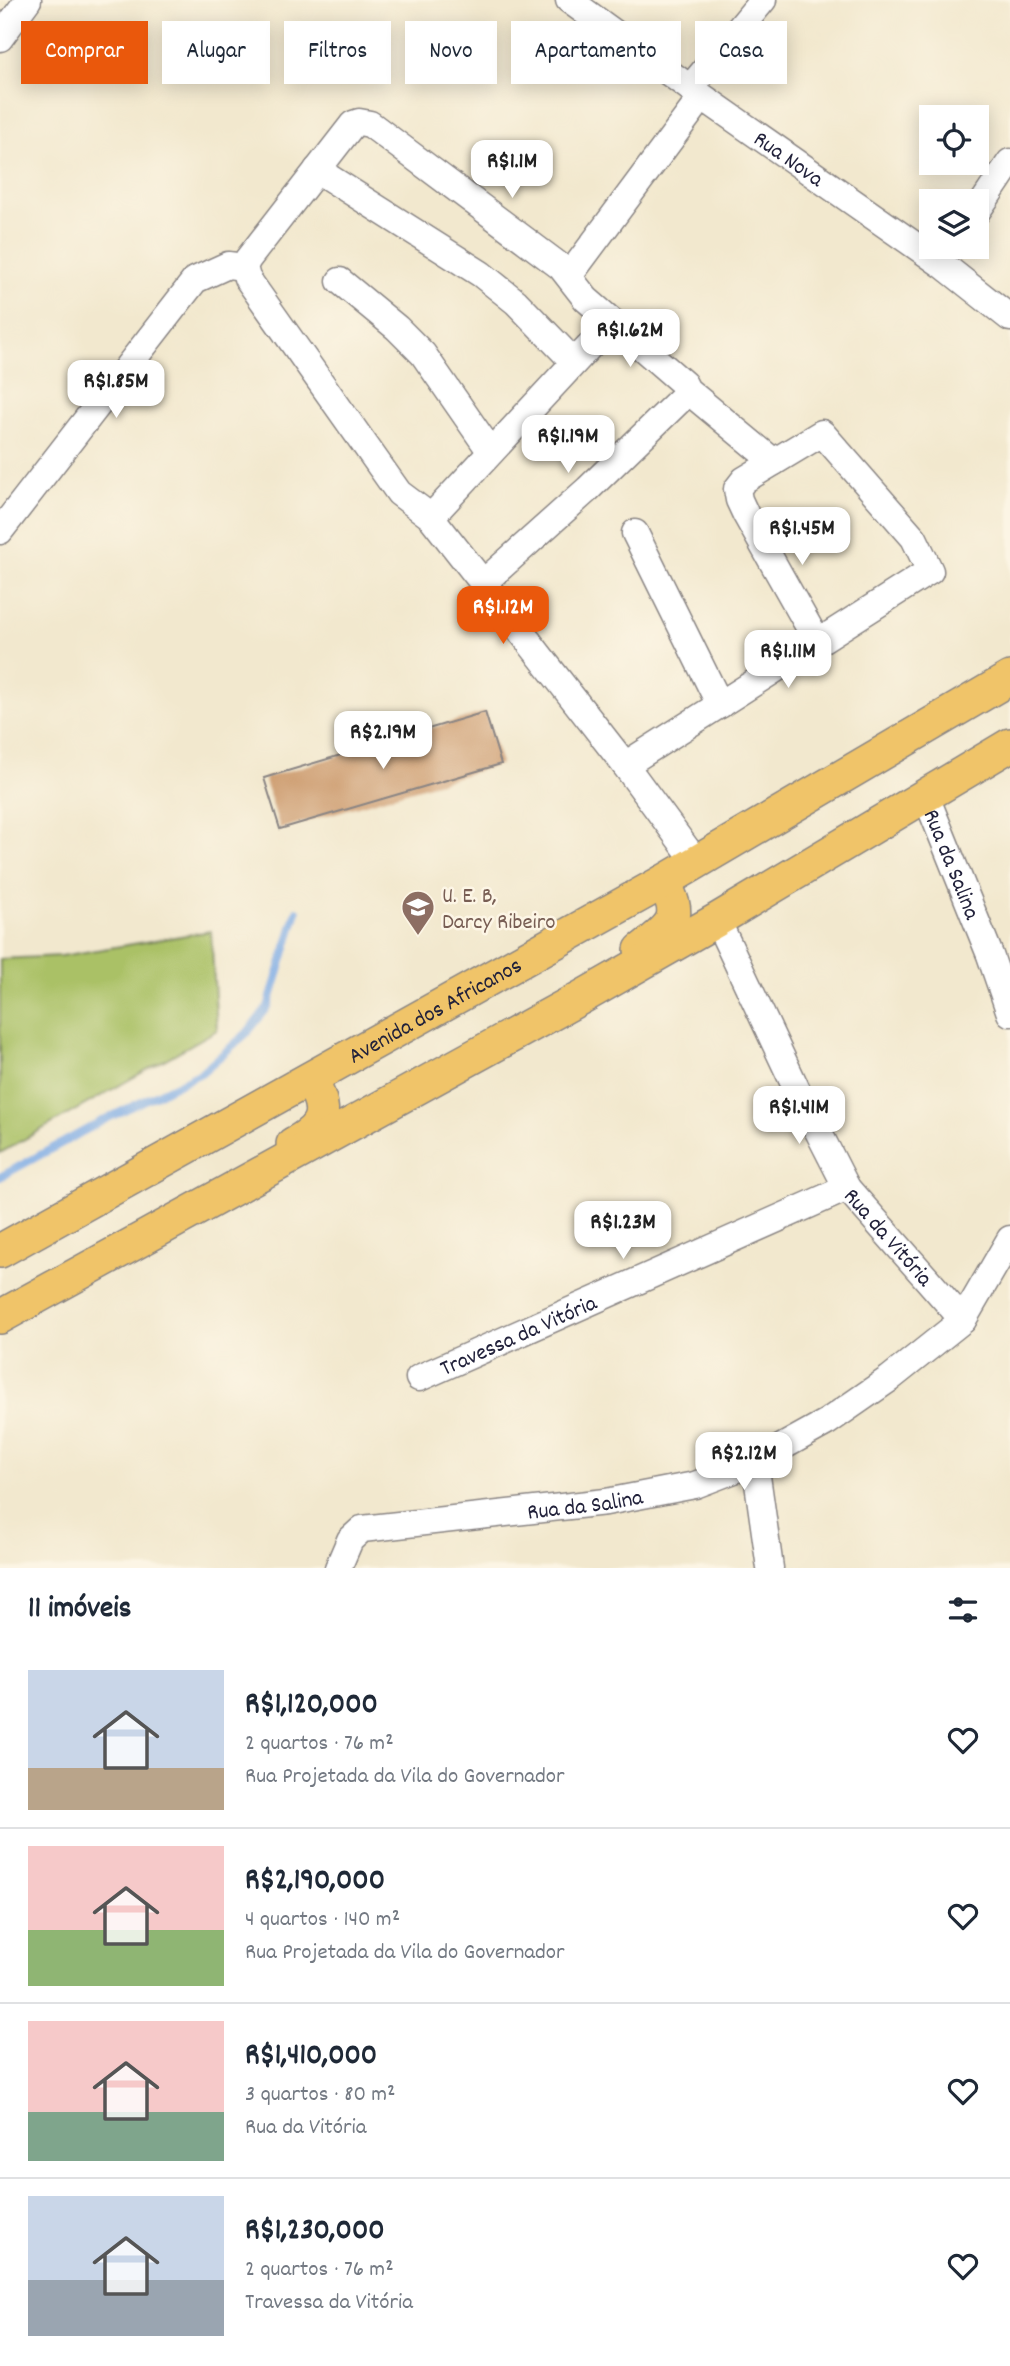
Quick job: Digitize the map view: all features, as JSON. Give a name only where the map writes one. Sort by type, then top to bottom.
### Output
[{"type":"main road","name":"Avenida dos Africanos","points":[[0,1251],[697,863],[1010,678]]},
{"type":"main road","points":[[0,1317],[582,998],[1010,745]]},
{"type":"main road","points":[[582,998],[666,930],[672,922],[673,900],[663,882]]},
{"type":"main road","points":[[181,1217],[202,1194],[309,1136],[322,1113],[323,1103],[310,1079]]},
{"type":"street","points":[[0,38],[28,0]]},
{"type":"street","name":"Rua Nova","points":[[569,0],[696,92],[919,237]]},
{"type":"street","points":[[569,276],[696,92],[764,0]]},
{"type":"street","points":[[697,863],[625,765],[431,517],[399,493],[247,278],[244,267],[353,124],[370,124],[561,267],[586,299],[684,383],[687,390],[774,462]]},
{"type":"street","points":[[317,170],[481,274],[516,302],[574,362]]},
{"type":"street","points":[[989,196],[1005,176]]},
{"type":"street","name":"Rua Nova","points":[[952,259],[1010,318]]},
{"type":"street","points":[[0,531],[195,280],[228,265],[244,267]]},
{"type":"street","points":[[340,281],[397,328],[423,354],[491,452]]},
{"type":"street","points":[[431,517],[612,322]]},
{"type":"street","points":[[484,583],[628,451],[687,390]]},
{"type":"street","points":[[625,765],[930,571],[914,538],[822,433],[744,480],[737,489],[746,515],[818,642]]},
{"type":"street","points":[[635,533],[720,705]]},
{"type":"street","name":"Rua da Salina","points":[[925,794],[990,955],[1010,1013]]},
{"type":"street","name":"Rua da Vitória","points":[[717,920],[797,1090],[847,1188],[962,1320]]},
{"type":"street","name":"Travessa da Vitória","points":[[419,1378],[847,1188]]},
{"type":"street","name":"Rua da Salina","points":[[338,1568],[350,1540],[362,1529],[606,1502],[695,1485],[755,1462],[827,1422],[889,1379],[962,1320],[1010,1239]]},
{"type":"street","points":[[755,1462],[770,1568]]},
{"type":"green space","points":[[211,931],[217,1030],[0,1153],[0,959],[61,956]]},
{"type":"building","points":[[485,712],[501,764],[280,829],[264,778]]},
{"type":"waterway","points":[[0,1177],[104,1120],[201,1073],[247,1033],[268,1007],[297,911]]},
{"type":"place","name":"U. E. B, Darcy Ribeiro","points":[[418,937]]}]
